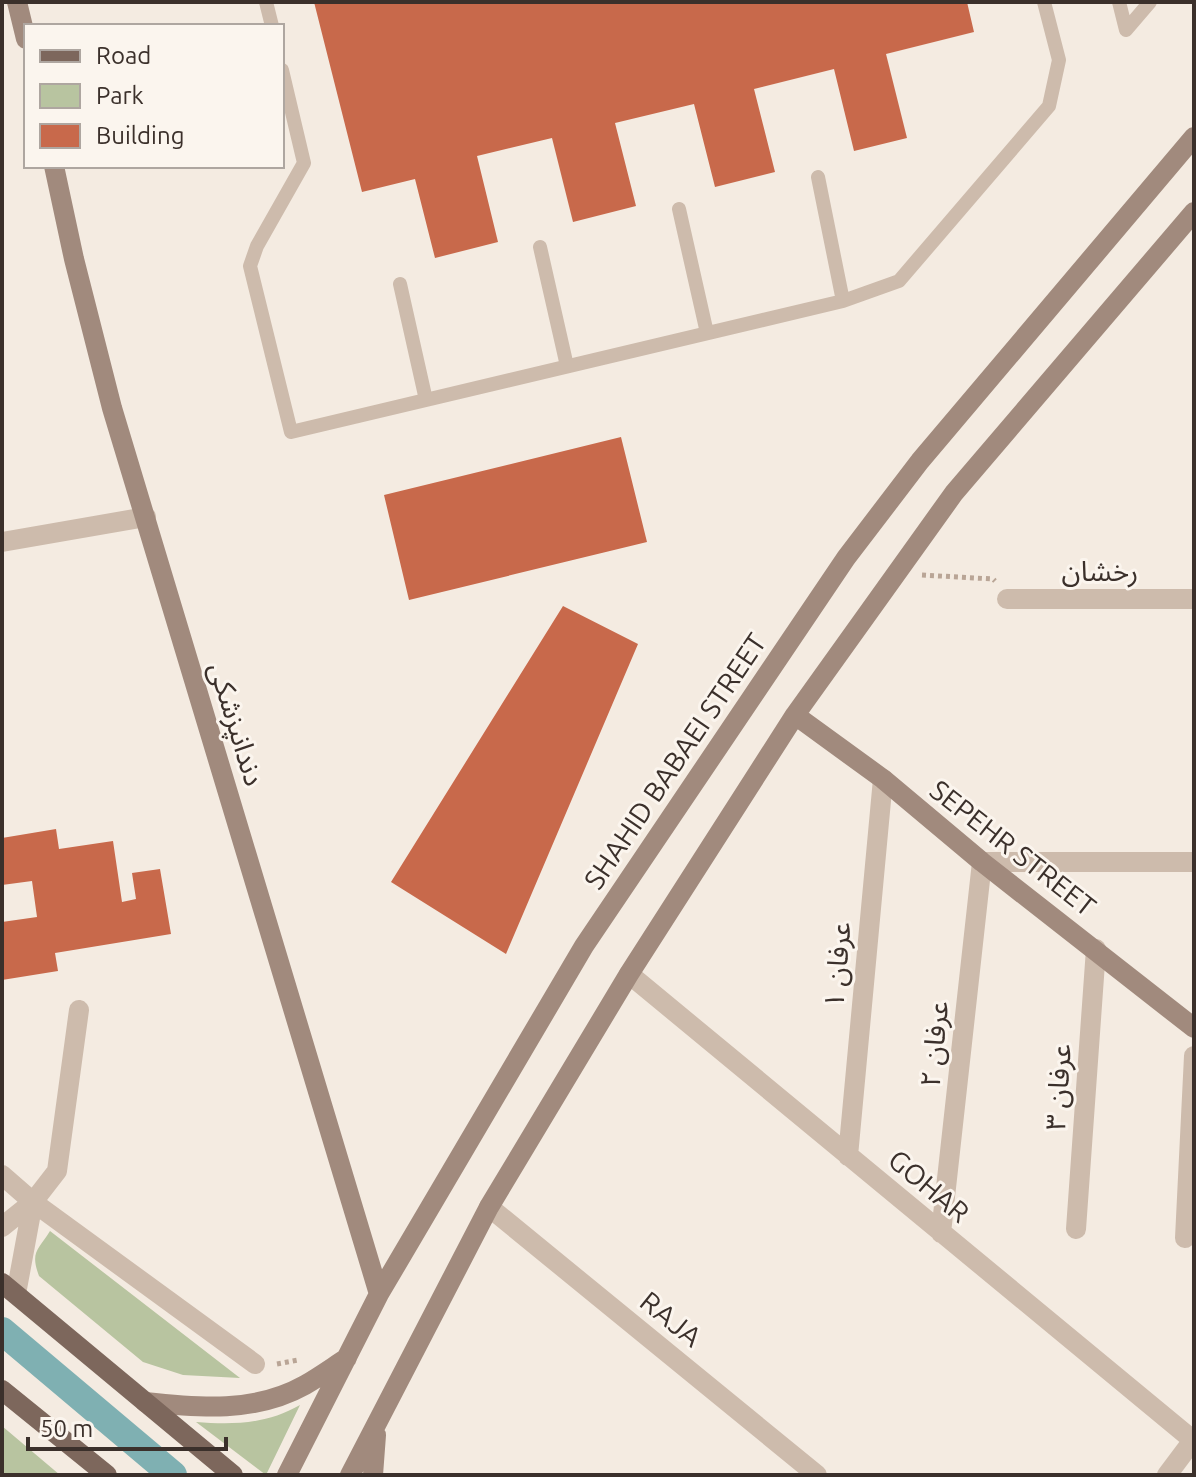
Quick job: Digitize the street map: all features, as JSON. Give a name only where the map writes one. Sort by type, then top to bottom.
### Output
[{"type":"main road","points":[[17,2],[24,31]]},
{"type":"main road","name":"SHAHID BABAEI STREET","points":[[287,1475],[379,1294],[584,946],[846,558],[920,461],[1194,137]]},
{"type":"main road","name":"دندانپزشکی","points":[[54,168],[112,408],[379,1294]]},
{"type":"main road","points":[[350,1475],[489,1207],[629,974],[795,715],[954,493],[1194,212]]},
{"type":"main road","name":"SEPEHR STREET","points":[[795,715],[883,779],[982,862],[1194,1028]]},
{"type":"main road","points":[[9,1289],[233,1475]]},
{"type":"main road","points":[[145,1402],[199,1408],[227,1408],[252,1403],[304,1386],[347,1358]]},
{"type":"main road","points":[[2,1390],[107,1475]]},
{"type":"main road","points":[[373,1475],[374,1443],[384,1409]]},
{"type":"street","points":[[2,542],[146,517]]},
{"type":"street","name":"رخشان","points":[[1007,599],[1194,599]]},
{"type":"street","name":"عرفان ۱","points":[[848,1156],[883,779]]},
{"type":"street","points":[[982,862],[1194,862]]},
{"type":"street","name":"عرفان ۲","points":[[941,1233],[982,862]]},
{"type":"street","name":"عرفان ۳","points":[[1076,1229],[1096,949]]},
{"type":"street","name":"GOHAR","points":[[629,974],[1194,1440]]},
{"type":"street","points":[[2,1227],[33,1202],[57,1171],[79,1010]]},
{"type":"street","points":[[1185,1238],[1194,1056]]},
{"type":"street","points":[[2,1175],[33,1202],[255,1364]]},
{"type":"street","points":[[9,1289],[33,1202]]},
{"type":"street","name":"RAJA","points":[[489,1207],[817,1475]]},
{"type":"street","points":[[1167,1475],[1194,1440]]},
{"type":"lane","points":[[266,2],[272,24]]},
{"type":"lane","points":[[284,78],[304,163],[257,246],[250,266],[291,432],[843,301],[899,281],[1049,106],[1059,60],[1044,2]]},
{"type":"lane","points":[[1119,2],[1126,30],[1150,2]]},
{"type":"lane","points":[[818,177],[843,301]]},
{"type":"lane","points":[[679,209],[707,333]]},
{"type":"lane","points":[[540,247],[567,366]]},
{"type":"lane","points":[[400,284],[426,400]]},
{"type":"path","points":[[894,573],[993,579],[1007,599]]},
{"type":"path","points":[[255,1364],[285,1364],[299,1359]]},
{"type":"green space","points":[[50,1231],[240,1378],[183,1375],[143,1362],[39,1276],[35,1256]]},
{"type":"green space","points":[[300,1405],[266,1475],[196,1422],[263,1420]]},
{"type":"green space","points":[[2,1426],[60,1475],[2,1475]]},
{"type":"building","points":[[314,2],[967,2],[974,32],[886,54],[907,138],[854,151],[834,69],[754,89],[775,172],[715,187],[694,104],[615,123],[636,206],[573,222],[552,138],[477,156],[498,242],[435,258],[415,179],[362,192]]},
{"type":"building","points":[[621,437],[647,542],[409,600],[384,495]]},
{"type":"building","points":[[563,606],[638,644],[506,954],[391,882]]},
{"type":"building","points":[[56,829],[59,849],[113,841],[122,902],[136,899],[132,873],[160,869],[171,934],[55,953],[58,971],[2,980],[2,922],[37,917],[32,881],[2,885],[2,838]]},
{"type":"waterway","points":[[2,1331],[173,1475]]}]
